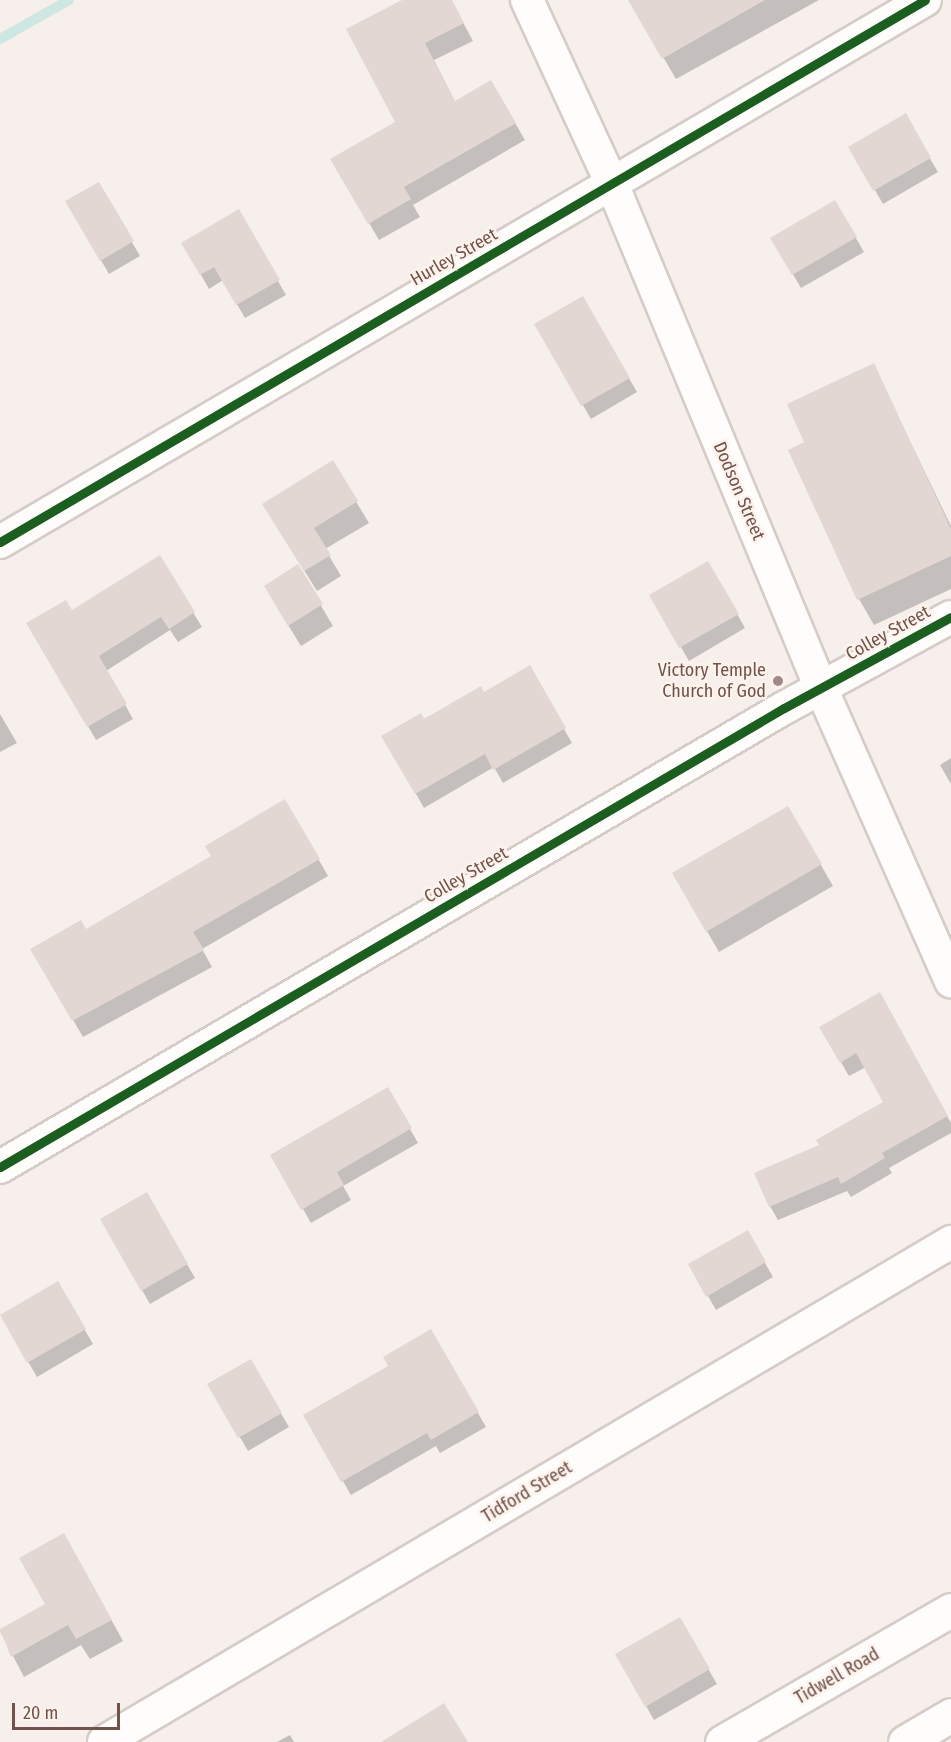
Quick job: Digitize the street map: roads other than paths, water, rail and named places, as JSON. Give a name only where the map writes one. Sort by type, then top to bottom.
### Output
[{"type":"main road","name":"Tidwell Road","points":[[722,1742],[951,1610]]},
{"type":"main road","points":[[906,1742],[951,1715]]},
{"type":"street","name":"Dodson Street","points":[[527,0],[612,184],[821,688],[951,982]]},
{"type":"street","name":"Hurley Street","points":[[0,542],[925,0]]},
{"type":"street","name":"Colley Street","points":[[0,1167],[821,688],[951,617]]},
{"type":"street","name":"Tidford Street","points":[[104,1742],[951,1242]]},
{"type":"waterway","points":[[0,39],[69,0]]},
{"type":"place","name":"Victory Temple Church of God","points":[[778,681]]}]
